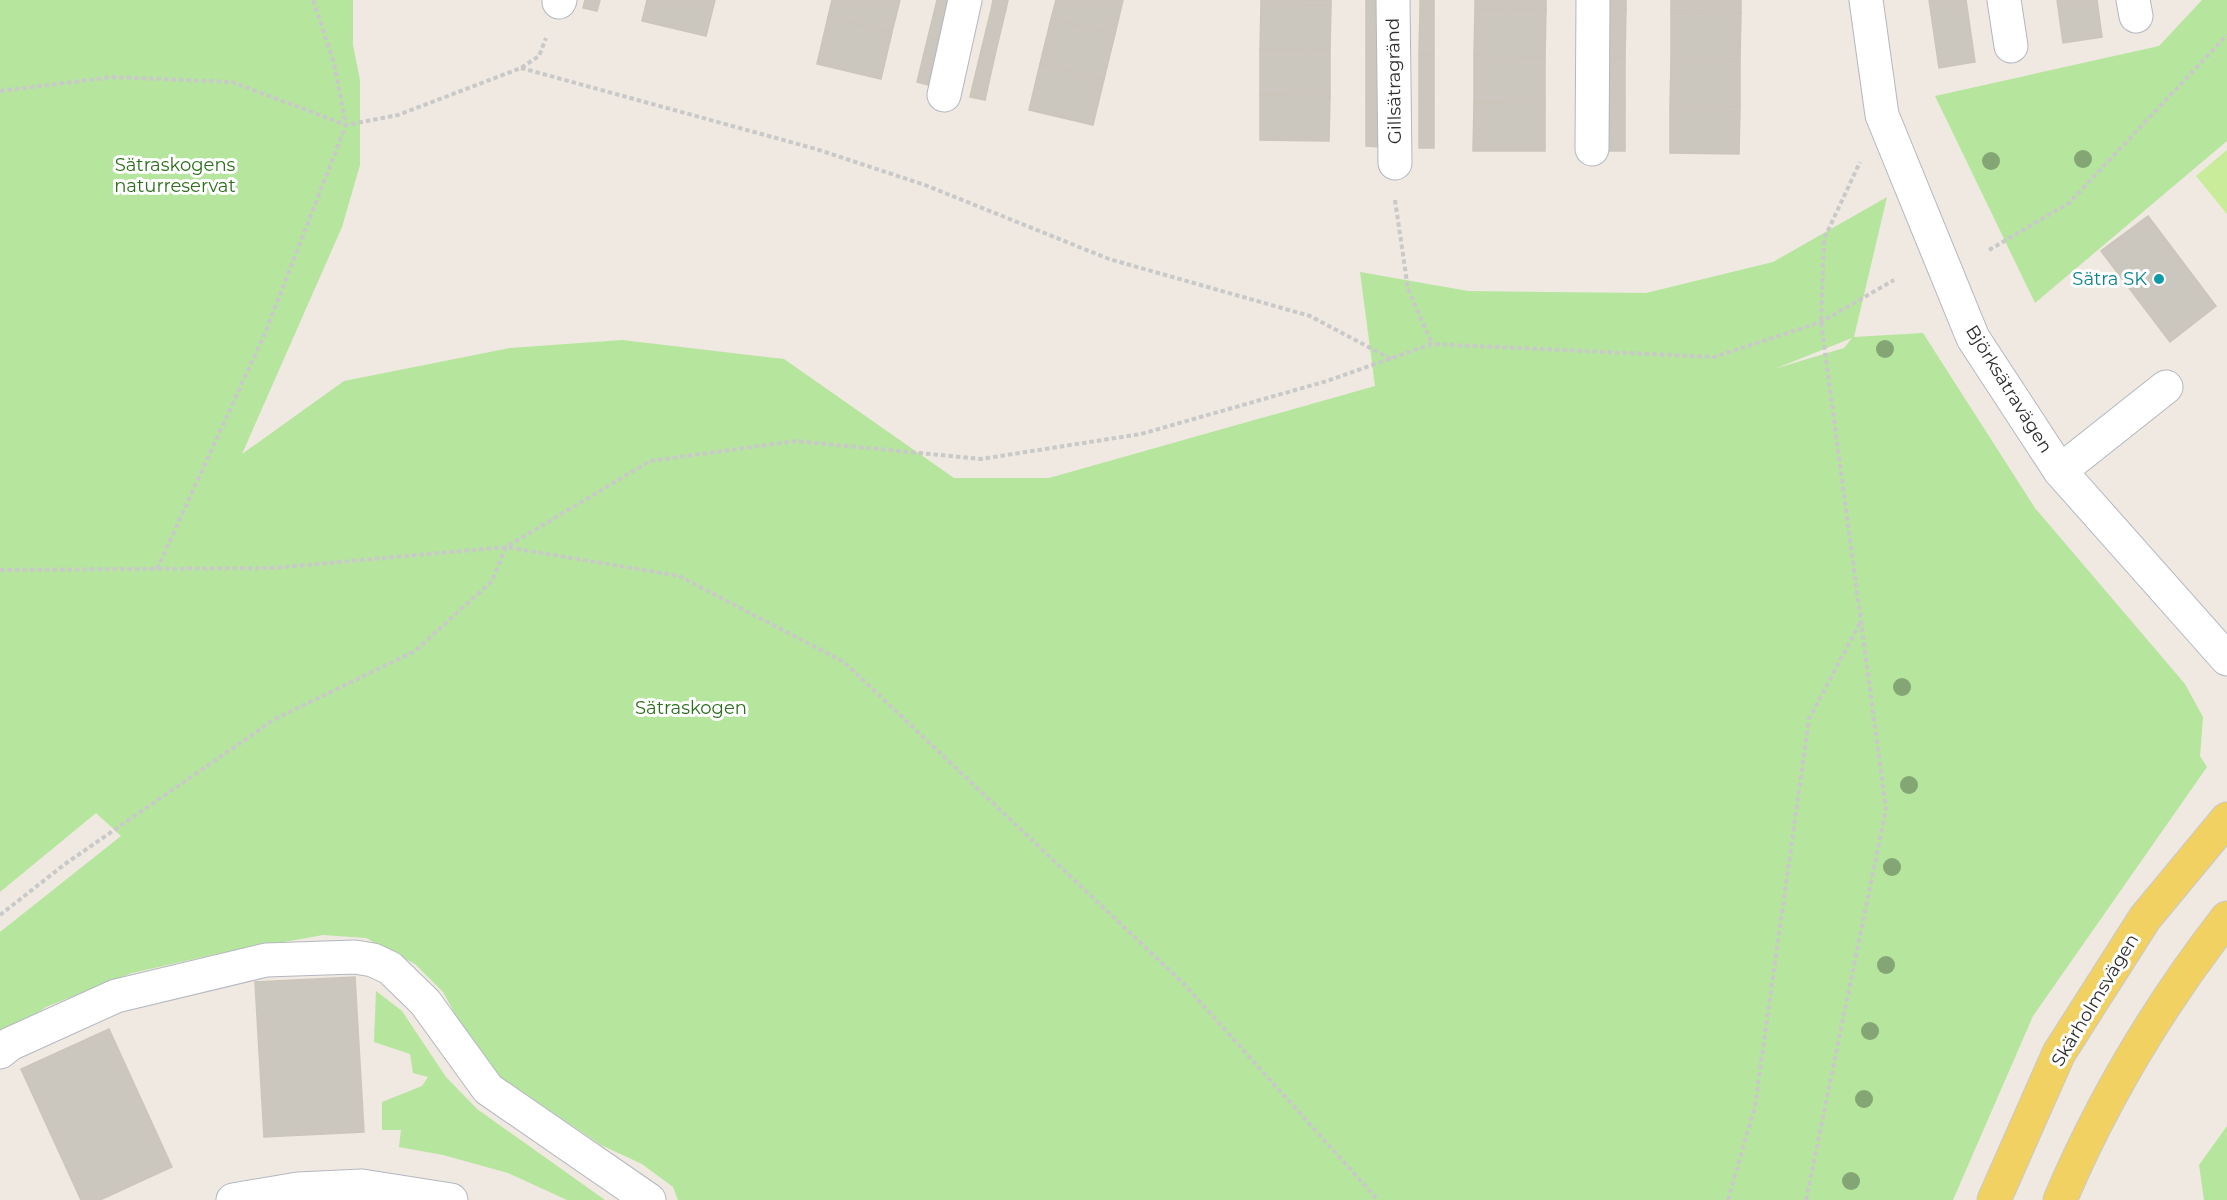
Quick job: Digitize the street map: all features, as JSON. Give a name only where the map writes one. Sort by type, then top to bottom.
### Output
[{"type":"main road","name":"Skärholmsvägen","points":[[1994,1200],[2059,1053],[2145,918],[2227,819]]},
{"type":"main road","points":[[2060,1200],[2078,1157],[2132,1056],[2195,959],[2227,918]]},
{"type":"street","points":[[944,95],[965,0]]},
{"type":"street","name":"Gillsätragränd","points":[[1393,0],[1395,163]]},
{"type":"street","points":[[1592,149],[1593,0]]},
{"type":"street","name":"Björksätravägen","points":[[1866,0],[1882,115],[1973,338],[2060,471],[2227,659]]},
{"type":"street","points":[[2004,0],[2011,46]]},
{"type":"street","points":[[2060,471],[2166,387]]},
{"type":"street","points":[[0,1052],[10,1044],[116,996],[183,979],[266,960],[355,957],[373,960],[390,968],[425,1002],[488,1089],[649,1200]]},
{"type":"street","points":[[233,1200],[298,1189],[362,1186],[451,1200]]},
{"type":"path","points":[[157,569],[265,333],[346,125],[334,63],[313,0]]},
{"type":"path","points":[[0,91],[113,76],[232,82],[346,125],[398,115],[521,68],[539,56],[560,1]]},
{"type":"path","points":[[1989,250],[2069,203],[2227,35]]},
{"type":"path","points":[[521,68],[816,149],[925,185],[1108,259],[1310,316],[1392,360]]},
{"type":"path","points":[[1806,1200],[1886,809],[1821,322],[1824,239],[1882,115]]},
{"type":"path","points":[[1395,163],[1396,213],[1408,289],[1432,344]]},
{"type":"path","points":[[0,915],[74,857],[275,719],[415,651],[492,581],[506,548],[650,461],[796,441],[981,459],[1141,434],[1392,360],[1432,344],[1714,357],[1821,322],[1894,280]]},
{"type":"path","points":[[0,570],[273,568],[506,548],[679,576],[844,662],[1183,983],[1378,1200]]},
{"type":"path","points":[[1728,1200],[1755,1106],[1809,719],[1860,621]]},
{"type":"green space","points":[[0,0],[353,0],[353,45],[360,80],[360,165],[342,227],[242,454],[344,381],[510,348],[622,340],[784,359],[954,478],[1049,478],[1375,386],[1360,272],[1468,291],[1646,293],[1773,262],[1887,197],[1854,337],[1923,333],[2035,508],[2185,684],[2203,717],[2200,756],[2207,767],[2033,1016],[1953,1200],[678,1200],[673,1187],[642,1164],[601,1145],[499,1076],[465,1032],[443,992],[415,964],[366,938],[323,935],[212,955],[132,973],[46,1007],[0,1038],[0,932],[121,836],[96,813],[0,892]],"holes":[[[1852,338],[1844,348],[1774,369]]]},
{"type":"green space","points":[[2202,0],[2227,0],[2227,141],[2035,303],[1935,96],[2159,46]]},
{"type":"green space","points":[[2227,150],[2227,214],[2196,176]]},
{"type":"green space","points":[[376,991],[402,1011],[446,1077],[477,1109],[605,1200],[567,1200],[508,1173],[443,1155],[399,1147],[401,1130],[382,1130],[382,1102],[422,1086],[428,1077],[413,1073],[410,1054],[374,1042]]},
{"type":"green space","points":[[2227,1126],[2227,1200],[2204,1200],[2199,1165]]},
{"type":"building","points":[[585,0],[600,0],[597,11],[583,8]]},
{"type":"building","points":[[647,0],[715,0],[706,36],[642,21]]},
{"type":"building","points":[[832,0],[900,0],[892,32],[828,17]]},
{"type":"building","points":[[937,0],[952,0],[942,40],[928,37]]},
{"type":"building","points":[[993,0],[1008,0],[1006,9],[992,6]]},
{"type":"building","points":[[1056,0],[1123,0],[1115,34],[1051,19]]},
{"type":"building","points":[[1261,0],[1331,0],[1331,5],[1261,4]]},
{"type":"building","points":[[1366,0],[1381,0],[1381,6],[1366,7]]},
{"type":"building","points":[[1420,0],[1434,0],[1434,8],[1420,8]]},
{"type":"building","points":[[1475,0],[1546,0],[1546,10],[1475,9]]},
{"type":"building","points":[[1610,0],[1626,0],[1626,10],[1610,10]]},
{"type":"building","points":[[1671,0],[1741,0],[1741,13],[1671,12]]},
{"type":"building","points":[[1929,0],[1966,0],[1975,62],[1939,68]]},
{"type":"building","points":[[2057,0],[2097,0],[2102,37],[2063,43]]},
{"type":"building","points":[[1261,4],[1331,5],[1330,50],[1260,49]]},
{"type":"building","points":[[992,6],[1006,9],[995,55],[981,51]]},
{"type":"building","points":[[1381,6],[1381,53],[1366,53],[1366,7]]},
{"type":"building","points":[[1420,8],[1434,8],[1434,54],[1419,55]]},
{"type":"building","points":[[1475,9],[1546,10],[1545,57],[1474,56]]},
{"type":"building","points":[[1610,10],[1626,10],[1625,57],[1610,57]]},
{"type":"building","points":[[1671,12],[1741,13],[1740,60],[1671,59]]},
{"type":"building","points":[[828,17],[892,32],[881,79],[817,64]]},
{"type":"building","points":[[1051,19],[1115,34],[1104,79],[1040,64]]},
{"type":"building","points":[[928,37],[942,40],[932,86],[917,82]]},
{"type":"building","points":[[1260,49],[1330,50],[1330,96],[1260,95]]},
{"type":"building","points":[[981,51],[995,55],[985,100],[970,97]]},
{"type":"building","points":[[1366,53],[1381,53],[1380,100],[1366,100]]},
{"type":"building","points":[[1434,54],[1434,101],[1419,101],[1419,55]]},
{"type":"building","points":[[1474,56],[1545,57],[1545,104],[1474,103]]},
{"type":"building","points":[[1610,57],[1625,57],[1625,104],[1609,104]]},
{"type":"building","points":[[1671,59],[1740,60],[1740,107],[1670,106]]},
{"type":"building","points":[[1040,64],[1104,79],[1093,125],[1029,110]]},
{"type":"building","points":[[1260,95],[1330,96],[1329,141],[1260,140]]},
{"type":"building","points":[[1366,100],[1380,100],[1380,147],[1366,146]]},
{"type":"building","points":[[1419,101],[1434,101],[1434,148],[1419,148]]},
{"type":"building","points":[[1474,103],[1545,104],[1545,151],[1473,151]]},
{"type":"building","points":[[1609,104],[1625,104],[1625,151],[1609,151]]},
{"type":"building","points":[[1670,106],[1740,107],[1739,154],[1670,153]]},
{"type":"building","name":"Sätra SK","points":[[2148,216],[2216,306],[2170,342],[2101,251]]},
{"type":"building","points":[[355,977],[364,1132],[264,1137],[255,982]]},
{"type":"building","points":[[109,1029],[172,1167],[100,1200],[81,1200],[21,1069]]},
{"type":"place","name":"Sätra SK","points":[[2159,279]]},
{"type":"park label","name":"Sätraskogens naturreservat","points":[[175,175]]},
{"type":"park label","name":"Sätraskogen","points":[[691,708]]}]
